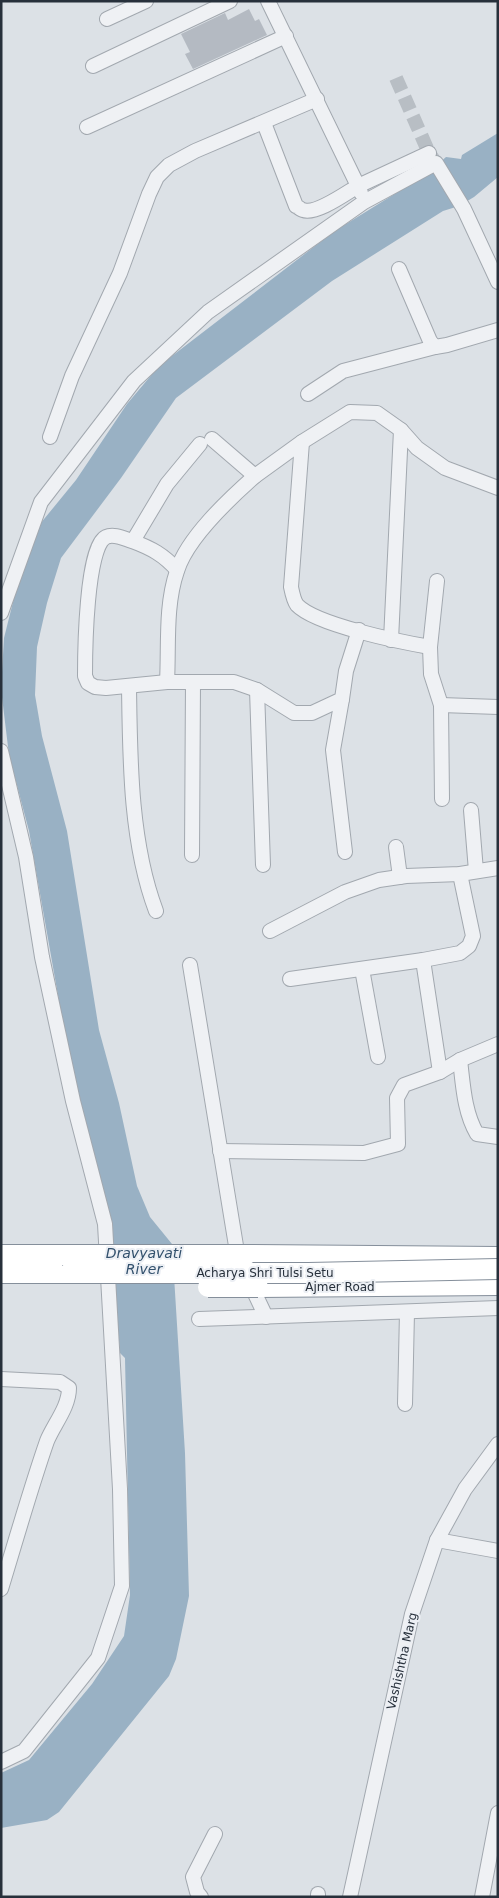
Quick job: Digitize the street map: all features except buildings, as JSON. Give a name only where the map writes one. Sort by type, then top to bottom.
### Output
[{"type":"highway","points":[[1,1254],[498,1258]]},
{"type":"highway","name":"Acharya Shri Tulsi Setu","points":[[1,1273],[308,1273],[498,1269]]},
{"type":"highway","name":"Ajmer Road","points":[[1,1286],[258,1287],[498,1285]]},
{"type":"street","points":[[107,19],[146,1]]},
{"type":"street","points":[[92,66],[230,1]]},
{"type":"street","points":[[268,1],[317,100],[364,202]]},
{"type":"street","points":[[87,127],[286,36]]},
{"type":"street","points":[[50,437],[72,376],[120,273],[157,177],[169,165],[195,151],[317,100]]},
{"type":"street","points":[[264,123],[296,206],[302,210],[310,211],[320,208],[358,186],[432,158]]},
{"type":"street","points":[[1,613],[41,502],[134,381],[208,312],[364,202],[432,158]]},
{"type":"street","points":[[432,158],[464,209],[498,282]]},
{"type":"street","points":[[399,270],[430,341],[435,347]]},
{"type":"street","points":[[308,394],[343,372],[498,330]]},
{"type":"street","points":[[167,682],[171,595],[177,570],[186,552],[219,509],[254,476],[302,442],[350,412],[377,412],[401,430],[417,448],[445,468],[498,488]]},
{"type":"street","points":[[391,640],[401,430]]},
{"type":"street","points":[[133,542],[167,484],[206,442],[254,476]]},
{"type":"street","points":[[302,442],[291,587],[296,604],[314,617],[391,640],[430,647]]},
{"type":"street","points":[[177,570],[165,557],[150,547],[116,536],[107,536],[102,540],[98,547],[89,587],[86,617],[85,676],[88,683],[95,687],[167,682],[234,682],[257,690],[294,713],[312,713],[342,699]]},
{"type":"street","points":[[437,581],[430,647],[430,674],[441,705],[442,799]]},
{"type":"street","points":[[345,852],[333,750],[346,671],[359,630]]},
{"type":"street","points":[[192,854],[193,682]]},
{"type":"street","points":[[129,686],[130,750],[134,798],[149,891],[156,911]]},
{"type":"street","points":[[257,690],[263,865]]},
{"type":"street","points":[[441,705],[498,707]]},
{"type":"street","points":[[1,751],[26,857],[42,957],[73,1101],[105,1224],[120,1489],[122,1586],[98,1658],[24,1751],[1,1762]]},
{"type":"street","points":[[471,810],[476,871]]},
{"type":"street","points":[[396,847],[400,877]]},
{"type":"street","points":[[270,931],[345,892],[379,880],[460,874],[498,868]]},
{"type":"street","points":[[290,979],[460,953],[469,946],[473,936],[460,874]]},
{"type":"street","points":[[423,960],[440,1072]]},
{"type":"street","points":[[190,965],[238,1258],[266,1317]]},
{"type":"street","points":[[362,969],[378,1057]]},
{"type":"street","points":[[220,1151],[364,1153],[398,1144],[396,1098],[404,1084],[440,1072],[460,1060],[498,1044]]},
{"type":"street","points":[[460,1060],[466,1102],[473,1126],[477,1134],[498,1138]]},
{"type":"street","points":[[199,1319],[498,1308]]},
{"type":"street","points":[[405,1404],[407,1312]]},
{"type":"street","points":[[1,1589],[39,1464],[51,1431],[69,1397],[69,1388],[60,1382],[3,1382]]},
{"type":"street","name":"Vashishtha Marg","points":[[350,1897],[412,1614],[437,1540],[465,1489],[498,1444]]},
{"type":"street","points":[[437,1540],[498,1551]]},
{"type":"street","points":[[482,1897],[498,1813]]},
{"type":"street","points":[[201,1897],[197,1892],[193,1877],[215,1834]]},
{"type":"water","name":"Dravyavati River","points":[[498,133],[498,177],[474,197],[459,206],[443,211],[332,281],[176,398],[121,478],[61,558],[47,603],[37,647],[35,695],[42,736],[67,831],[99,1030],[119,1103],[137,1186],[150,1217],[172,1244],[185,1453],[189,1596],[176,1659],[169,1676],[59,1812],[47,1820],[1,1828],[1,1773],[29,1760],[92,1684],[124,1636],[130,1595],[125,1358],[120,1353],[112,1245],[96,1165],[68,1052],[29,831],[9,755],[1,689],[4,638],[14,598],[40,524],[76,480],[127,404],[159,366],[338,229],[427,174],[446,157],[461,159],[462,155]]},
{"type":"tunnel","points":[[396,78],[429,153],[435,162]]}]
